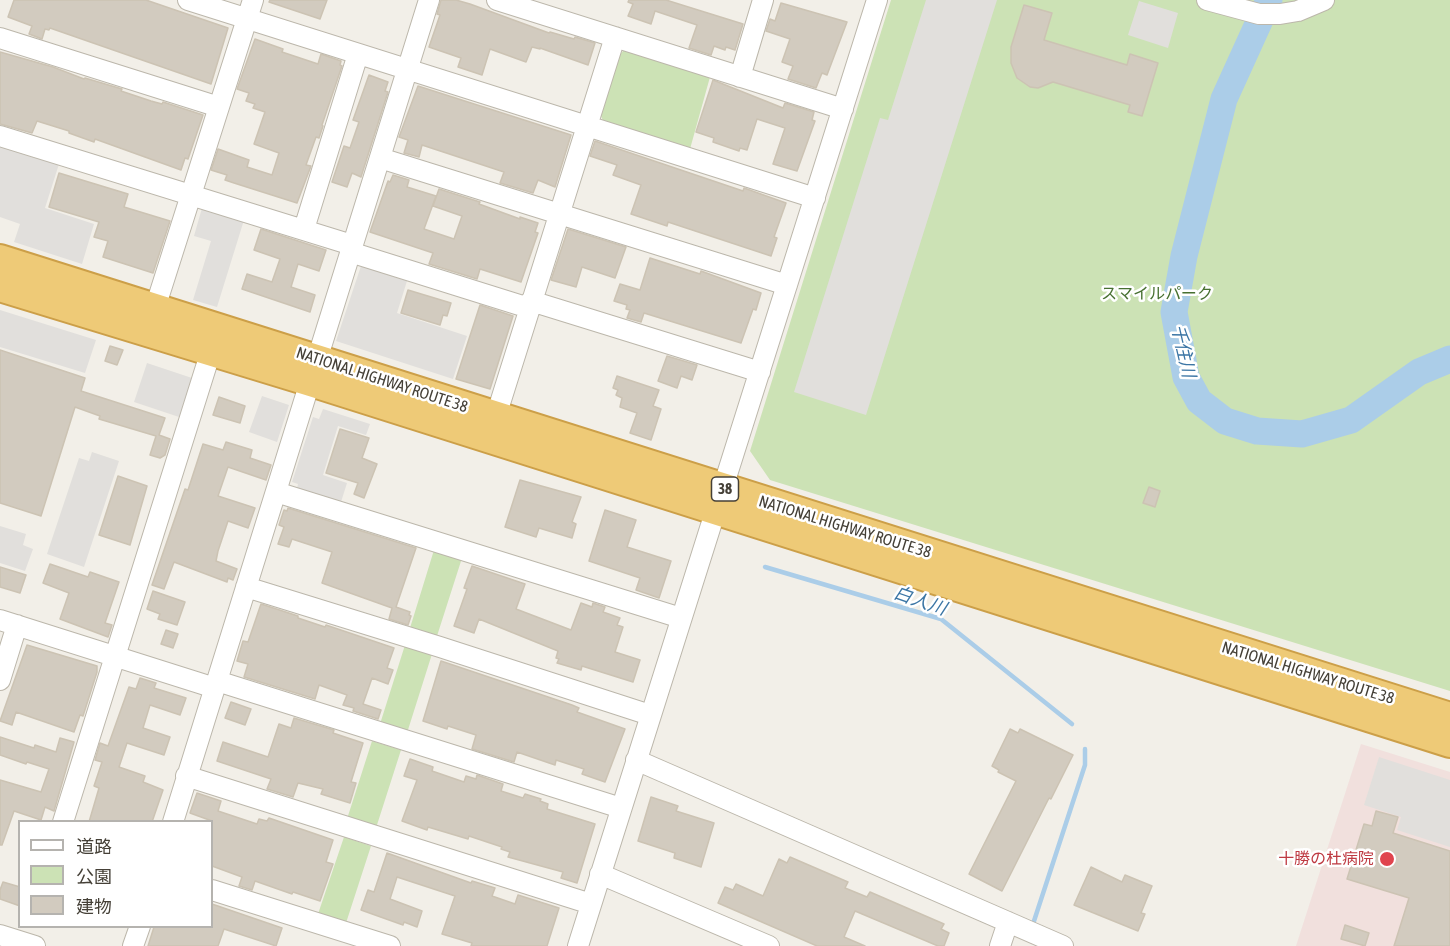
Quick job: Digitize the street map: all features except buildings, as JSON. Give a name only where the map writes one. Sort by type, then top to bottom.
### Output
[{"type":"highway","name":"NATIONAL HIGHWAY ROUTE 38","points":[[0,259],[219,326],[314,371],[719,500],[1450,743]]},
{"type":"highway","name":"NATIONAL HIGHWAY ROUTE 38","points":[[0,286],[211,351],[314,371],[496,416],[719,500],[1450,717]]},
{"type":"street","points":[[188,0],[250,9],[358,54],[815,198]]},
{"type":"street","points":[[174,820],[429,0]]},
{"type":"street","points":[[497,0],[519,3],[615,37],[843,109]]},
{"type":"street","points":[[740,77],[763,0]]},
{"type":"street","points":[[578,946],[877,0]]},
{"type":"street","points":[[1207,0],[1242,11],[1280,14],[1324,0]]},
{"type":"street","points":[[155,308],[250,9]]},
{"type":"street","points":[[496,416],[615,37]]},
{"type":"street","points":[[0,38],[219,107]]},
{"type":"street","points":[[304,229],[358,54]]},
{"type":"street","points":[[0,136],[304,229],[351,248],[530,305],[760,372]]},
{"type":"street","points":[[380,158],[787,285]]},
{"type":"street","points":[[64,820],[211,351]]},
{"type":"street","points":[[276,492],[681,618]]},
{"type":"street","points":[[246,587],[440,646],[650,715]]},
{"type":"street","points":[[0,680],[8,622],[621,808]]},
{"type":"street","points":[[636,760],[1063,946]]},
{"type":"street","points":[[186,776],[591,904]]},
{"type":"street","points":[[600,874],[769,946]]},
{"type":"street","points":[[213,890],[390,946]]},
{"type":"street","points":[[1000,946],[1008,922]]},
{"type":"street","points":[[134,946],[140,928]]},
{"type":"street","points":[[0,935],[28,940]]},
{"type":"shaded area","points":[[926,0],[997,0],[866,415],[794,392],[880,118],[888,120]]},
{"type":"shaded area","points":[[1139,1],[1178,13],[1168,48],[1128,35]]},
{"type":"shaded area","points":[[0,145],[59,164],[45,208],[94,224],[82,264],[14,242],[20,224],[0,217]]},
{"type":"shaded area","points":[[202,208],[244,220],[217,307],[193,300],[211,241],[194,236]]},
{"type":"shaded area","points":[[361,266],[407,281],[397,313],[467,336],[453,379],[336,341]]},
{"type":"shaded area","points":[[0,310],[96,340],[85,373],[0,347]]},
{"type":"shaded area","points":[[147,363],[192,378],[179,417],[134,402]]},
{"type":"shaded area","points":[[262,396],[289,405],[277,442],[249,432]]},
{"type":"shaded area","points":[[323,409],[370,424],[366,435],[338,426],[323,475],[347,483],[341,502],[297,488],[298,484],[292,482],[313,417],[319,419]]},
{"type":"shaded area","points":[[92,452],[119,461],[84,567],[47,554],[79,458],[89,461]]},
{"type":"shaded area","points":[[0,526],[26,534],[23,545],[33,549],[25,571],[0,563]]},
{"type":"shaded area","name":"十勝の杜病院","points":[[1361,744],[1450,772],[1450,946],[1296,946]]},
{"type":"shaded area","points":[[1379,757],[1450,780],[1450,847],[1397,830],[1401,817],[1364,805]]},
{"type":"green space","name":"スマイルパーク","points":[[891,0],[1450,0],[1450,691],[770,480],[750,451]]},
{"type":"green space","points":[[624,50],[710,77],[690,149],[604,123],[601,116],[619,55]]},
{"type":"green space","points":[[434,550],[462,558],[437,636],[410,628]]},
{"type":"green space","points":[[405,645],[432,654],[407,733],[380,724]]},
{"type":"green space","points":[[372,741],[401,750],[376,828],[347,819]]},
{"type":"green space","points":[[344,837],[371,846],[346,923],[318,914]]},
{"type":"waterway","name":"千住川","points":[[1269,0],[1224,99],[1184,256],[1174,312],[1186,377],[1199,401],[1225,421],[1257,431],[1302,434],[1351,420],[1419,372],[1450,359]]},
{"type":"waterway","name":"白人川","points":[[765,567],[941,619],[1072,724]]},
{"type":"waterway","name":"白人川","points":[[1034,921],[1085,765],[1085,749]]},
{"type":"place","name":"十勝の杜病院","points":[[1387,859]]}]
